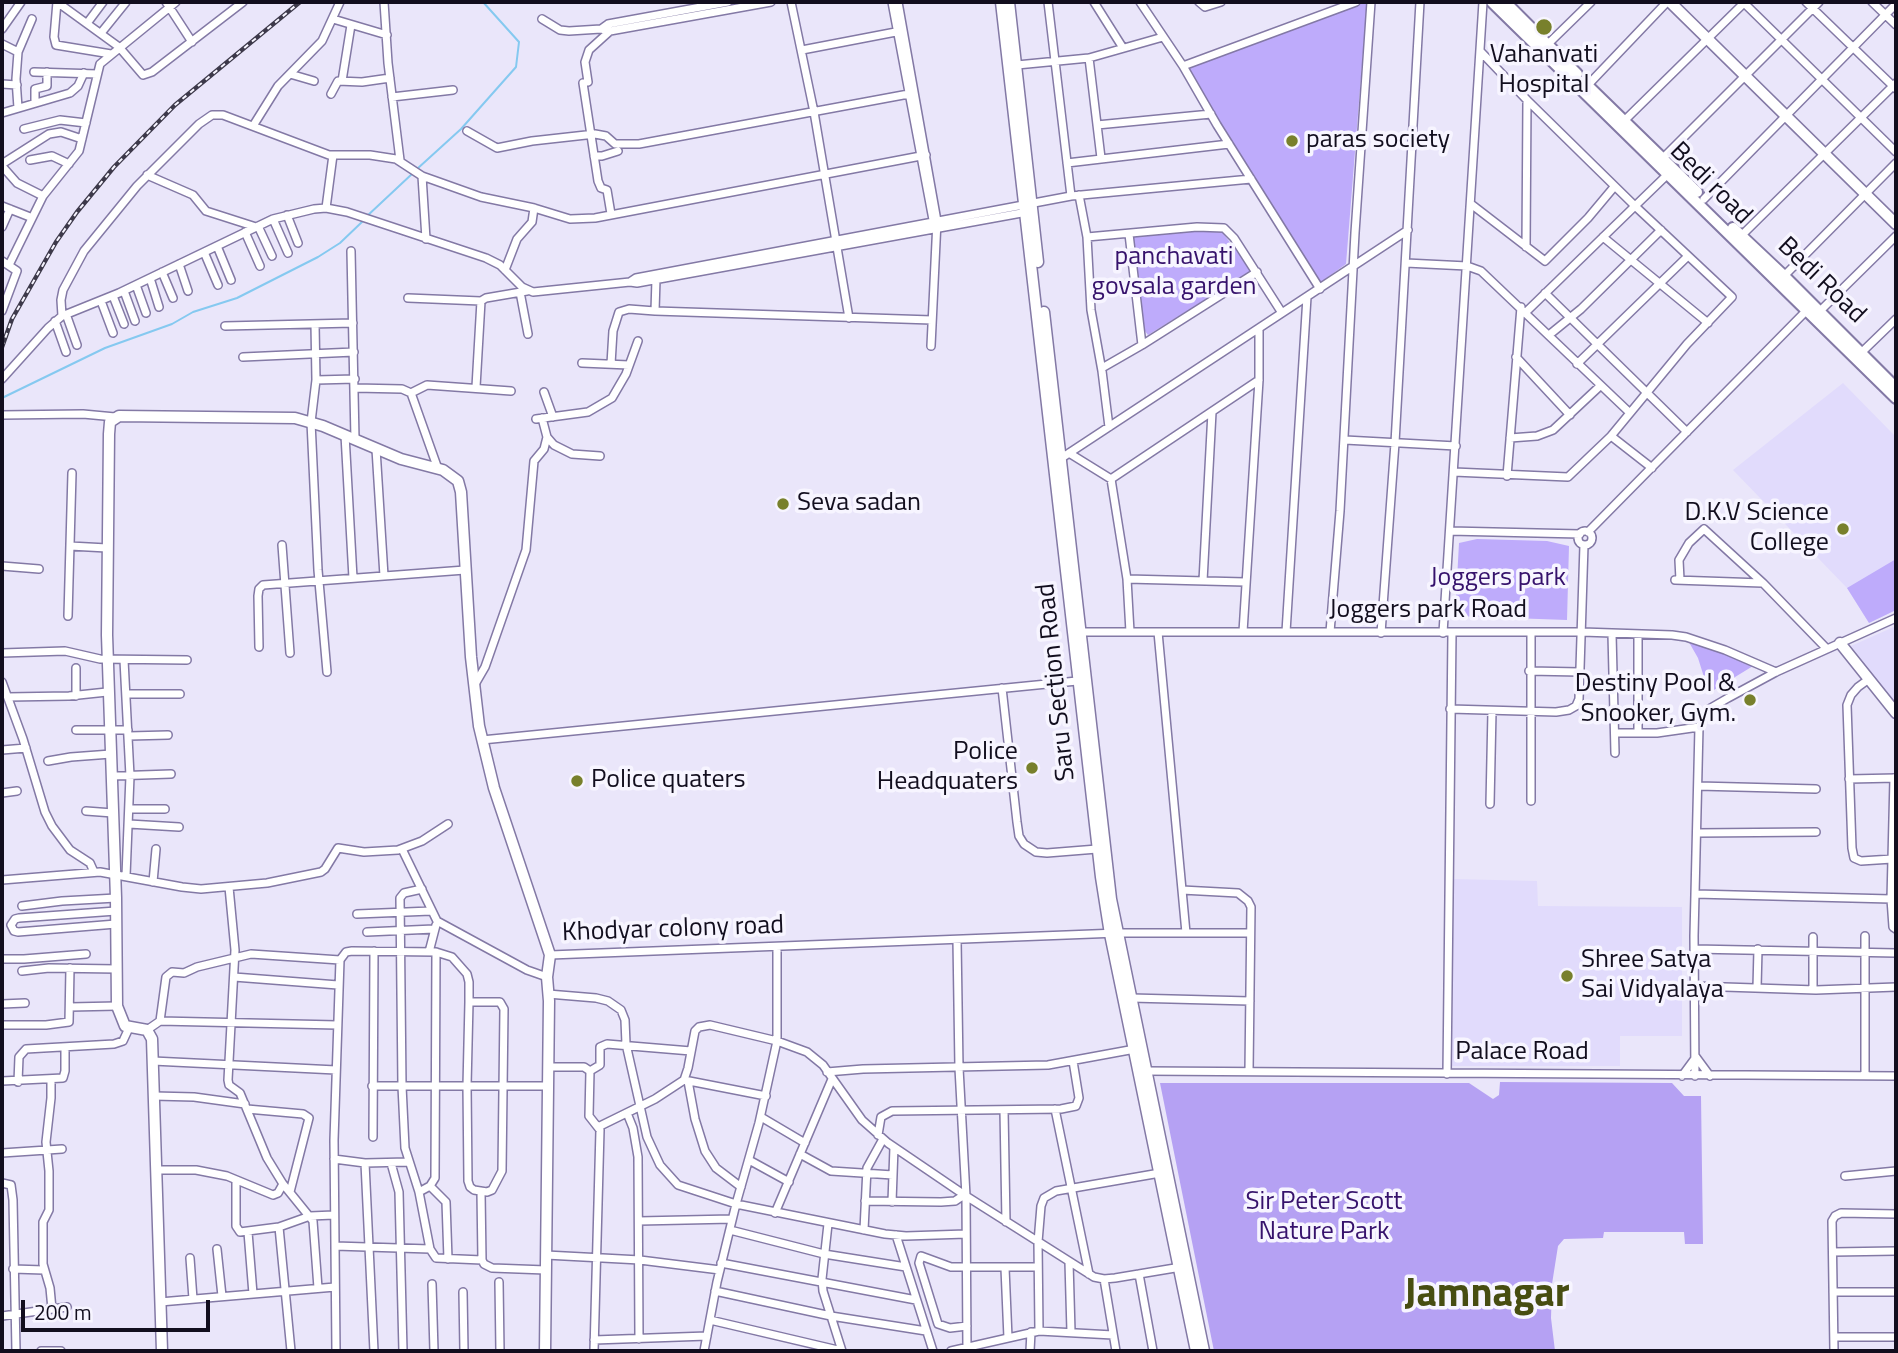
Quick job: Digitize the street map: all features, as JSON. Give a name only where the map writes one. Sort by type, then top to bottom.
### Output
[{"type":"main road","name":"Bedi road","points":[[1492,2],[1585,88],[1668,174],[1813,308],[1896,398]]},
{"type":"main road","name":"Bedi Road","points":[[1505,2],[1585,88],[1625,120],[1896,388]]},
{"type":"street","points":[[2,29],[21,2]]},
{"type":"street","points":[[111,54],[56,45],[54,37],[57,2],[119,47],[143,75],[152,72],[240,3]]},
{"type":"street","points":[[88,22],[103,2]]},
{"type":"street","points":[[101,33],[126,2]]},
{"type":"street","points":[[253,126],[270,97],[316,49],[340,2]]},
{"type":"street","points":[[384,2],[400,160]]},
{"type":"street","points":[[601,29],[608,24],[728,2]]},
{"type":"street","points":[[542,19],[560,30],[610,31],[772,2]]},
{"type":"street","points":[[791,2],[814,112],[849,318]]},
{"type":"street","points":[[895,2],[935,224],[931,346]]},
{"type":"street","name":"Saru Section Road","points":[[1001,2],[1061,458],[1076,632],[1114,934],[1131,998],[1160,1173],[1204,1351]]},
{"type":"street","name":"Saru Section Road","points":[[1009,2],[1017,65],[1027,208]]},
{"type":"street","points":[[1048,2],[1067,163],[1087,237],[1091,310],[1109,427]]},
{"type":"street","points":[[1094,2],[1123,48]]},
{"type":"street","points":[[1140,2],[1183,66],[1320,289]]},
{"type":"street","points":[[1199,2],[1205,7],[1221,2]]},
{"type":"street","points":[[1183,66],[1356,2]]},
{"type":"street","points":[[1330,632],[1345,440],[1352,268],[1371,2]]},
{"type":"street","points":[[1381,633],[1395,443],[1420,2]]},
{"type":"street","points":[[1443,633],[1483,2]]},
{"type":"street","points":[[1547,45],[1589,2]]},
{"type":"street","points":[[1585,88],[1669,2],[1896,224]]},
{"type":"street","points":[[1625,120],[1744,2],[1896,152]]},
{"type":"street","points":[[1872,2],[1896,26]]},
{"type":"street","points":[[2,311],[17,275],[16,268],[5,263],[43,196],[79,152],[100,64],[171,3],[192,41]]},
{"type":"street","points":[[1663,158],[1781,40],[1812,4],[1853,48],[1895,86],[1741,236]]},
{"type":"street","points":[[1704,199],[1896,4]]},
{"type":"street","points":[[18,108],[18,52],[33,19]]},
{"type":"street","points":[[333,19],[387,35]]},
{"type":"street","points":[[342,81],[351,25]]},
{"type":"street","points":[[610,31],[589,50],[585,62],[585,83],[599,186],[607,190],[611,214]]},
{"type":"street","points":[[802,50],[900,31]]},
{"type":"street","points":[[1017,65],[1089,58],[1163,37]]},
{"type":"street","points":[[2,44],[18,52]]},
{"type":"street","points":[[1454,472],[1568,477],[1611,436],[1687,344],[1732,297],[1614,187],[1481,52]]},
{"type":"street","points":[[1089,58],[1101,159]]},
{"type":"street","points":[[34,72],[97,74]]},
{"type":"street","points":[[35,103],[35,89],[47,86],[47,72]]},
{"type":"street","points":[[2,113],[71,93],[84,73]]},
{"type":"street","points":[[290,74],[314,82]]},
{"type":"street","points":[[331,94],[336,82],[390,78]]},
{"type":"street","points":[[2,84],[17,85]]},
{"type":"street","points":[[392,97],[453,90]]},
{"type":"street","points":[[594,156],[602,156],[619,147],[912,93]]},
{"type":"street","points":[[1526,247],[1527,100]]},
{"type":"street","points":[[77,345],[64,315],[61,295],[78,261],[110,217],[147,175],[208,117],[219,114],[333,155],[370,155],[400,160],[421,174],[491,200],[534,208],[570,219],[595,218],[923,156]]},
{"type":"street","points":[[1097,125],[1189,114],[1211,114]]},
{"type":"street","points":[[24,129],[60,120],[86,123]]},
{"type":"street","points":[[467,131],[497,148],[532,141],[601,134],[619,147]]},
{"type":"street","points":[[43,196],[17,183],[2,165],[49,135],[61,132],[82,139]]},
{"type":"street","points":[[1067,163],[1229,144]]},
{"type":"street","points":[[326,208],[333,155]]},
{"type":"street","points":[[30,160],[52,156],[69,164]]},
{"type":"street","points":[[1784,275],[1896,163]]},
{"type":"street","points":[[421,174],[426,239]]},
{"type":"street","points":[[1507,476],[1516,356],[1523,309],[1545,293],[1668,174]]},
{"type":"street","points":[[147,175],[193,195],[206,211],[257,227],[272,257]]},
{"type":"street","points":[[408,298],[481,301],[524,291],[656,279],[1027,208],[1075,196],[1251,179]]},
{"type":"street","points":[[1471,204],[1545,261],[1588,218],[1614,187]]},
{"type":"street","points":[[2,205],[30,217]]},
{"type":"street","points":[[2,379],[55,321],[64,315],[124,291],[273,219],[326,208],[486,258],[505,270],[524,291],[528,334]]},
{"type":"street","points":[[505,270],[517,239],[532,222],[534,208]]},
{"type":"street","points":[[2,227],[10,209]]},
{"type":"street","points":[[287,215],[298,243]]},
{"type":"street","points":[[273,219],[288,253]]},
{"type":"street","points":[[1087,237],[1198,227],[1224,228],[1234,237],[1282,313]]},
{"type":"street","points":[[1061,458],[1408,230]]},
{"type":"street","points":[[1549,335],[1661,230]]},
{"type":"street","points":[[245,232],[260,266]]},
{"type":"street","points":[[1129,234],[1142,345]]},
{"type":"street","points":[[1450,709],[1530,712],[1569,710],[1576,706],[1579,699],[1584,545],[1579,541],[1584,533],[1813,308],[1896,236]]},
{"type":"street","points":[[1603,237],[1708,323]]},
{"type":"street","points":[[630,282],[636,278],[836,243]]},
{"type":"street","points":[[217,246],[231,280]]},
{"type":"street","points":[[351,251],[355,379],[350,437],[353,579]]},
{"type":"street","points":[[204,252],[218,285]]},
{"type":"street","points":[[1577,364],[1688,256]]},
{"type":"street","points":[[1406,263],[1467,266],[1481,271],[1630,413]]},
{"type":"street","points":[[179,264],[188,291]]},
{"type":"street","points":[[162,272],[173,298]]},
{"type":"street","points":[[1102,368],[1257,272]]},
{"type":"street","points":[[149,278],[159,307]]},
{"type":"street","points":[[655,311],[656,279]]},
{"type":"street","points":[[136,285],[146,313]]},
{"type":"street","points":[[124,291],[135,321]]},
{"type":"street","points":[[1545,293],[1687,432]]},
{"type":"street","points":[[113,296],[124,324]]},
{"type":"street","points":[[1286,632],[1307,297]]},
{"type":"street","points":[[101,301],[113,333]]},
{"type":"street","points":[[476,387],[481,301]]},
{"type":"street","points":[[611,364],[613,331],[619,312],[629,309],[932,320]]},
{"type":"street","points":[[1862,352],[1896,319]]},
{"type":"street","points":[[55,321],[66,352]]},
{"type":"street","points":[[225,326],[354,323]]},
{"type":"street","points":[[315,324],[316,380],[311,422],[319,581],[327,672]]},
{"type":"street","points":[[1243,632],[1259,380],[1259,328]]},
{"type":"street","points":[[600,456],[566,452],[550,442],[539,418],[588,412],[606,403],[616,393],[638,341]]},
{"type":"street","points":[[243,357],[354,352]]},
{"type":"street","points":[[1516,356],[1570,415]]},
{"type":"street","points":[[582,363],[629,365]]},
{"type":"street","points":[[316,380],[355,379]]},
{"type":"street","points":[[1111,479],[1259,380]]},
{"type":"street","points":[[411,393],[427,385],[511,391]]},
{"type":"street","points":[[1510,438],[1544,435],[1553,430],[1600,386]]},
{"type":"street","points":[[355,388],[402,389],[411,393],[438,469]]},
{"type":"street","points":[[544,393],[553,416]]},
{"type":"street","points":[[1203,581],[1212,412]]},
{"type":"street","points":[[2,415],[282,417],[311,422],[376,449],[452,475],[460,487],[473,687],[482,740],[519,868],[550,955]]},
{"type":"street","points":[[115,417],[110,422],[109,434],[107,692],[113,813],[120,875]]},
{"type":"street","points":[[1611,436],[1652,468]]},
{"type":"street","points":[[473,687],[485,667],[526,550],[534,461],[544,449],[547,437]]},
{"type":"street","points":[[1345,440],[1455,446]]},
{"type":"street","points":[[376,449],[384,576]]},
{"type":"street","points":[[1061,458],[1111,479]]},
{"type":"street","points":[[68,616],[72,474]]},
{"type":"street","points":[[1111,479],[1126,579],[1130,632]]},
{"type":"street","points":[[1763,583],[1677,580],[1679,560],[1689,543],[1704,529],[1763,583],[1827,649]]},
{"type":"street","points":[[1450,531],[1584,533]]},
{"type":"street","points":[[282,545],[290,653]]},
{"type":"street","points":[[70,546],[107,548]]},
{"type":"street","points":[[2,566],[39,569]]},
{"type":"street","points":[[259,647],[259,589],[264,586],[465,570]]},
{"type":"street","points":[[1126,579],[1245,582]]},
{"type":"street","points":[[1695,1076],[1694,949],[1699,727],[1709,709],[1776,672],[1896,618]]},
{"type":"street","name":"Saru Section Road","points":[[1076,632],[1077,681],[1097,849],[1135,1049],[1143,1071],[1183,1267],[1196,1351]]},
{"type":"street","name":"Joggers park Road","points":[[1076,632],[1582,632],[1686,637],[1776,672]]},
{"type":"street","points":[[1158,632],[1186,933]]},
{"type":"street","points":[[1531,632],[1531,801]]},
{"type":"street","points":[[1447,1074],[1452,633]]},
{"type":"street","points":[[1612,634],[1615,752]]},
{"type":"street","points":[[1638,635],[1638,733]]},
{"type":"street","points":[[1840,643],[1896,713]]},
{"type":"street","points":[[2,653],[71,652],[90,658],[187,660]]},
{"type":"street","points":[[124,660],[129,733],[129,824],[116,898],[117,1006],[122,1021],[129,1028],[147,1030],[160,1021],[337,1026]]},
{"type":"street","points":[[76,668],[76,696]]},
{"type":"street","points":[[1530,671],[1580,672]]},
{"type":"street","points":[[1869,680],[1858,687],[1847,705],[1854,858],[1861,861],[1892,859]]},
{"type":"street","points":[[482,740],[1077,681]]},
{"type":"street","points":[[2,682],[26,748],[39,796],[52,826],[74,854],[92,865],[94,872]]},
{"type":"street","points":[[1002,688],[1019,836],[1024,844],[1035,852],[1097,849]]},
{"type":"street","points":[[8,697],[76,696],[107,692]]},
{"type":"street","points":[[126,694],[180,694]]},
{"type":"street","points":[[1490,804],[1492,711]]},
{"type":"street","points":[[1615,733],[1699,727]]},
{"type":"street","points":[[76,730],[168,735]]},
{"type":"street","points":[[2,750],[26,748]]},
{"type":"street","points":[[48,761],[111,754]]},
{"type":"street","points":[[111,776],[171,774]]},
{"type":"street","points":[[1849,779],[1895,778],[1891,899],[1893,927],[1896,929]]},
{"type":"street","points":[[1698,786],[1816,789]]},
{"type":"street","points":[[2,793],[17,792]]},
{"type":"street","points":[[129,809],[165,808]]},
{"type":"street","points":[[86,811],[113,813]]},
{"type":"street","points":[[129,824],[179,827]]},
{"type":"street","points":[[2,880],[94,872],[183,887],[229,887],[267,883],[321,872],[338,848],[375,852],[402,849],[422,841],[448,824]]},
{"type":"street","points":[[1697,833],[1816,832]]},
{"type":"street","points":[[153,882],[156,849]]},
{"type":"street","points":[[402,849],[436,925],[432,952],[436,1086],[435,1178],[430,1186],[419,1192]]},
{"type":"street","points":[[229,887],[234,957],[229,1085],[240,1094],[267,1158],[314,1224],[318,1288]]},
{"type":"street","points":[[422,889],[401,895],[404,1144],[419,1192],[430,1249],[436,1258],[482,1260]]},
{"type":"street","points":[[1182,890],[1231,891],[1243,895],[1251,907],[1249,1072]]},
{"type":"street","points":[[1695,894],[1891,899]]},
{"type":"street","points":[[22,906],[116,898]]},
{"type":"street","points":[[116,911],[19,918],[11,925],[14,931],[18,932],[116,924]]},
{"type":"street","points":[[357,914],[431,911]]},
{"type":"street","points":[[367,932],[400,931],[436,925],[527,970],[547,977]]},
{"type":"street","name":"Khodyar colony road","points":[[545,1351],[547,977],[550,955],[1114,934],[1250,933]]},
{"type":"street","points":[[1865,936],[1865,1076]]},
{"type":"street","points":[[1813,937],[1813,990]]},
{"type":"street","points":[[957,940],[967,1349]]},
{"type":"street","points":[[704,1351],[715,1291],[736,1203],[761,1117],[777,1041],[777,947]]},
{"type":"street","points":[[1694,949],[1896,953]]},
{"type":"street","points":[[1757,988],[1758,949]]},
{"type":"street","points":[[373,1137],[374,951]]},
{"type":"street","points":[[336,1351],[334,1159],[340,960],[346,952],[432,952],[452,957],[467,974],[468,1181],[470,1187],[481,1192],[492,1190],[502,1171],[503,1004],[469,1002]]},
{"type":"street","points":[[2,959],[86,954]]},
{"type":"street","points":[[160,1021],[168,974],[184,973],[251,954],[340,960]]},
{"type":"street","points":[[2,1025],[66,1024],[71,1019],[70,968]]},
{"type":"street","points":[[22,971],[117,969]]},
{"type":"street","points":[[234,978],[338,985]]},
{"type":"street","points":[[1694,986],[1813,990],[1896,987]]},
{"type":"street","points":[[548,993],[596,998],[616,1005],[621,1010],[625,1020],[626,1044],[639,1107],[653,1154],[678,1185],[690,1191],[736,1203],[828,1224],[896,1235],[966,1234]]},
{"type":"street","points":[[1131,998],[1250,1001]]},
{"type":"street","points":[[2,1004],[25,1003]]},
{"type":"street","points":[[71,1007],[117,1006]]},
{"type":"street","points":[[741,1188],[716,1168],[705,1152],[686,1080],[695,1031],[705,1025],[777,1041],[807,1052],[823,1065],[856,1113],[881,1137],[965,1196],[1089,1275],[1104,1279],[1183,1267]]},
{"type":"street","points":[[18,1082],[19,1057],[23,1051],[119,1043],[129,1028]]},
{"type":"street","points":[[147,1030],[152,1039],[162,1351]]},
{"type":"street","points":[[590,1071],[600,1065],[602,1045],[626,1044],[691,1051]]},
{"type":"street","points":[[2,1082],[59,1080],[65,1075],[65,1047]]},
{"type":"street","points":[[827,1072],[1073,1061],[1135,1049]]},
{"type":"street","points":[[1696,1056],[1710,1076]]},
{"type":"street","points":[[1682,1076],[1696,1056]]},
{"type":"street","points":[[153,1061],[336,1070]]},
{"type":"street","points":[[864,1230],[866,1174],[869,1161],[881,1137],[881,1117],[887,1112],[1070,1108],[1078,1103],[1073,1061]]},
{"type":"street","points":[[548,1067],[584,1067],[590,1071]]},
{"type":"street","points":[[590,1071],[589,1116],[600,1133],[594,1351]]},
{"type":"street","name":"Palace Road","points":[[1143,1071],[1896,1076]]},
{"type":"street","points":[[775,1213],[832,1079]]},
{"type":"street","points":[[51,1080],[47,1150],[49,1210],[42,1226],[44,1270],[50,1288],[52,1309]]},
{"type":"street","points":[[598,1127],[686,1080],[766,1096]]},
{"type":"street","points":[[372,1086],[547,1086]]},
{"type":"street","points":[[154,1096],[194,1097],[303,1114],[309,1118],[290,1192]]},
{"type":"street","points":[[1055,1109],[1089,1275]]},
{"type":"street","points":[[1004,1110],[1006,1222]]},
{"type":"street","points":[[627,1113],[638,1157],[639,1339]]},
{"type":"street","points":[[761,1117],[805,1143]]},
{"type":"street","points":[[892,1202],[894,1147]]},
{"type":"street","points":[[2,1153],[62,1149]]},
{"type":"street","points":[[800,1154],[825,1170],[893,1175]]},
{"type":"street","points":[[334,1159],[365,1163],[408,1162]]},
{"type":"street","points":[[749,1160],[789,1182]]},
{"type":"street","points":[[365,1163],[374,1351]]},
{"type":"street","points":[[391,1163],[398,1192],[403,1351]]},
{"type":"street","points":[[156,1170],[196,1170],[236,1180],[273,1195],[278,1193],[283,1184]]},
{"type":"street","points":[[1845,1175],[1896,1171]]},
{"type":"street","points":[[1030,1351],[1035,1332],[1038,1242],[1044,1198],[1056,1191],[1160,1173]]},
{"type":"street","points":[[236,1180],[236,1226],[240,1232],[279,1227],[310,1216],[334,1215]]},
{"type":"street","points":[[2,1183],[11,1185],[16,1351]]},
{"type":"street","points":[[430,1186],[446,1202],[448,1259]]},
{"type":"street","points":[[481,1192],[482,1260],[487,1267],[546,1270]]},
{"type":"street","points":[[864,1201],[950,1202],[965,1196]]},
{"type":"street","points":[[1834,1351],[1832,1221],[1841,1213],[1896,1214]]},
{"type":"street","points":[[639,1222],[732,1219]]},
{"type":"street","points":[[828,1224],[822,1284],[842,1351]]},
{"type":"street","points":[[279,1227],[291,1351]]},
{"type":"street","points":[[730,1230],[824,1254],[905,1267]]},
{"type":"street","points":[[248,1232],[253,1294]]},
{"type":"street","points":[[896,1235],[933,1351]]},
{"type":"street","points":[[335,1247],[430,1249]]},
{"type":"street","points":[[217,1249],[222,1296]]},
{"type":"street","points":[[1833,1252],[1896,1251]]},
{"type":"street","points":[[546,1255],[721,1267],[916,1300]]},
{"type":"street","points":[[967,1326],[950,1328],[938,1324],[919,1263],[920,1258],[925,1255],[946,1265],[967,1268],[1038,1267]]},
{"type":"street","points":[[190,1258],[193,1299]]},
{"type":"street","points":[[1069,1262],[1071,1332]]},
{"type":"street","points":[[1004,1268],[1007,1338]]},
{"type":"street","points":[[13,1269],[44,1270]]},
{"type":"street","points":[[1139,1274],[1153,1351]]},
{"type":"street","points":[[1104,1279],[1116,1351]]},
{"type":"street","points":[[499,1282],[500,1351]]},
{"type":"street","points":[[432,1284],[434,1351]]},
{"type":"street","points":[[160,1302],[335,1287]]},
{"type":"street","points":[[715,1291],[831,1316],[926,1331]]},
{"type":"street","points":[[463,1292],[464,1351]]},
{"type":"street","points":[[1833,1292],[1896,1292]]},
{"type":"street","points":[[2,1316],[67,1307]]},
{"type":"street","points":[[710,1320],[842,1351]]},
{"type":"street","points":[[951,1351],[1035,1332],[1113,1335]]},
{"type":"street","points":[[594,1340],[706,1336]]},
{"type":"street","points":[[1834,1337],[1896,1337]]},
{"type":"street","points":[[41,1351],[61,1351]]},
{"type":"shaded area","name":"D.K.V Science College","points":[[1843,383],[1896,437],[1896,610],[1869,623],[1847,588],[1733,470]]},
{"type":"shaded area","points":[[1896,626],[1896,706],[1851,646]]},
{"type":"shaded area","name":"Shree Satya Sai Vidyalaya","points":[[1453,879],[1537,881],[1538,906],[1682,907],[1682,1036],[1620,1036],[1620,1066],[1452,1066]]},
{"type":"green space","name":"paras society","points":[[1357,2],[1367,2],[1346,264],[1321,282],[1316,279],[1228,142],[1186,66]]},
{"type":"green space","name":"panchavati govsala garden","points":[[1199,231],[1222,232],[1252,271],[1148,335],[1141,326],[1132,237]]},
{"type":"green space","name":"Joggers park","points":[[1477,539],[1547,541],[1569,546],[1567,620],[1455,616],[1459,543]]},
{"type":"green space","points":[[1896,559],[1896,610],[1869,623],[1847,588]]},
{"type":"green space","points":[[1686,637],[1733,653],[1753,666],[1709,693],[1698,658]]},
{"type":"green space","name":"Sir Peter Scott Nature Park","points":[[1500,1082],[1672,1083],[1684,1096],[1701,1096],[1703,1244],[1685,1244],[1684,1232],[1604,1232],[1603,1238],[1564,1239],[1558,1246],[1552,1284],[1551,1318],[1555,1351],[1214,1351],[1160,1083],[1469,1083],[1493,1099],[1499,1095]]},
{"type":"waterway","points":[[417,169],[461,129],[516,67],[519,42],[483,2]]},
{"type":"waterway","points":[[366,217],[413,173]]},
{"type":"waterway","points":[[2,398],[105,348],[172,324],[193,312],[237,298],[318,257],[340,243],[363,221]]},
{"type":"railway","points":[[2,347],[12,319],[56,242],[114,167],[175,105],[300,2]]},
{"type":"place","name":"Vahanvati Hospital","points":[[1544,27]]},
{"type":"place","name":"paras society","points":[[1292,141]]},
{"type":"place","name":"Seva sadan","points":[[783,504]]},
{"type":"place","name":"D.K.V Science College","points":[[1843,529]]},
{"type":"place","name":"Destiny Pool & Snooker, Gym.","points":[[1750,700]]},
{"type":"place","name":"Police Headquaters","points":[[1032,768]]},
{"type":"place","name":"Police quaters","points":[[577,781]]},
{"type":"place","name":"Shree Satya Sai Vidyalaya","points":[[1567,976]]},
{"type":"district","name":"Jamnagar","points":[[1487,1296]]}]
